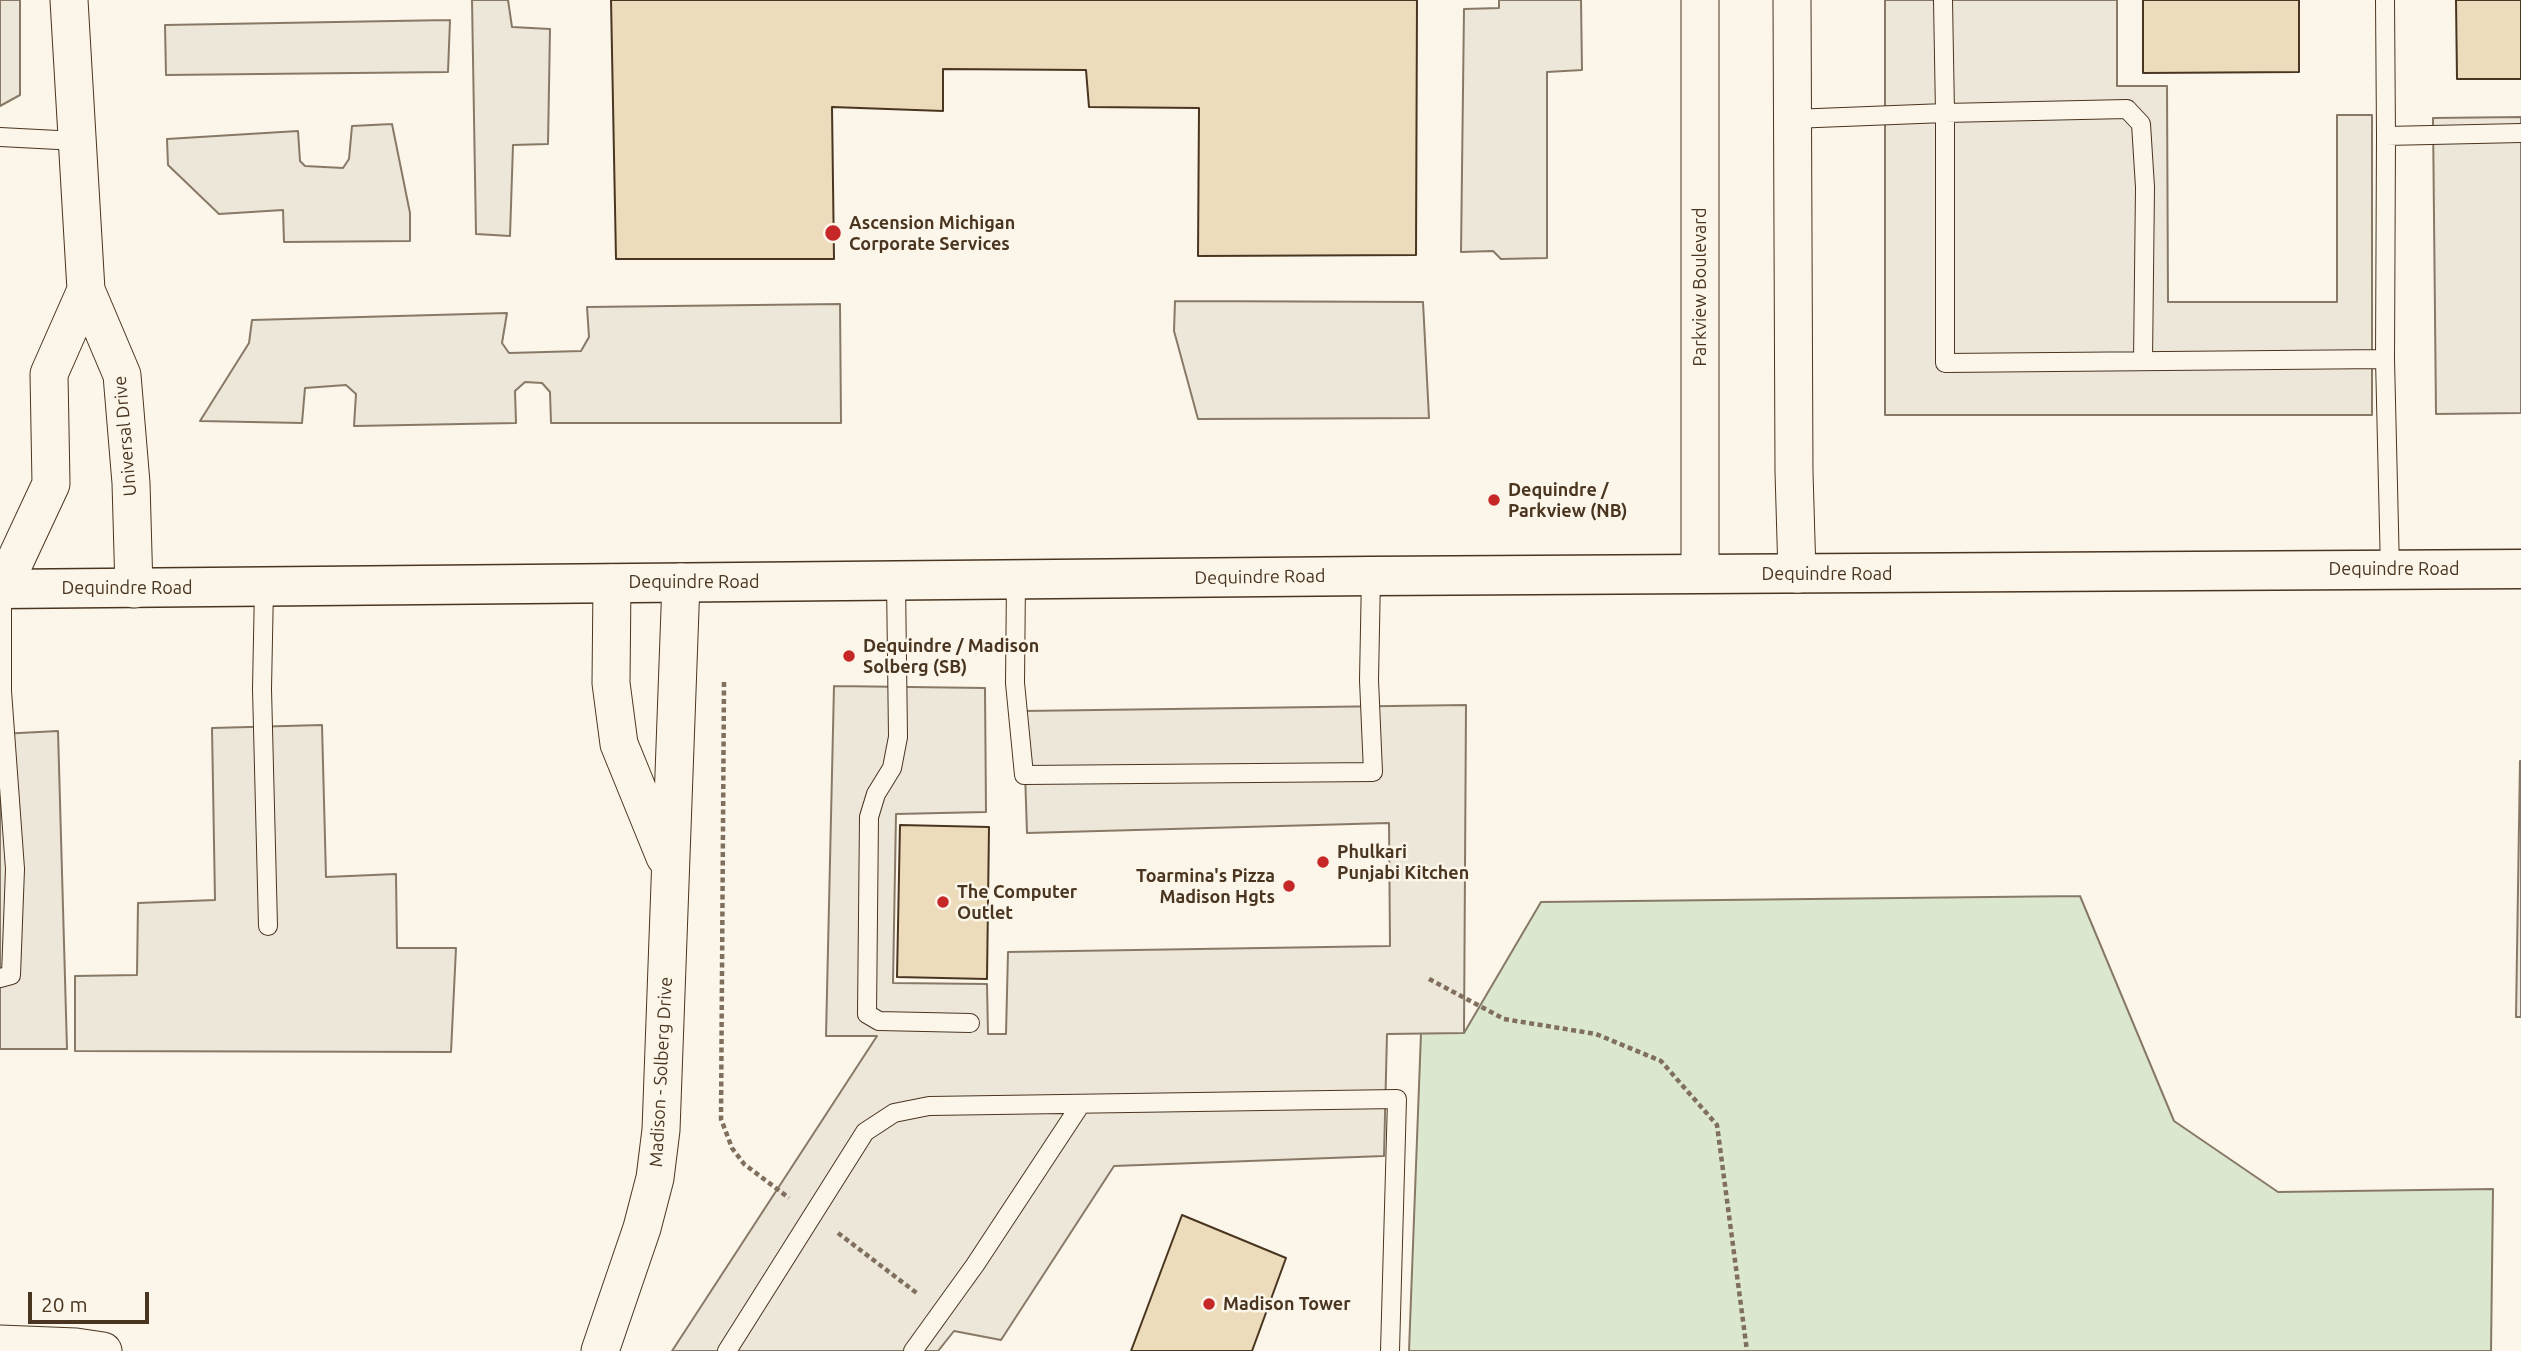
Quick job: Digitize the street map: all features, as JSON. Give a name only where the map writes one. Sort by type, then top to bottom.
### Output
[{"type":"main road","name":"Dequindre Road","points":[[1,589],[1371,576],[2521,569]]},
{"type":"street","name":"Universal Drive","points":[[69,0],[86,290],[122,375],[131,484],[134,589]]},
{"type":"street","name":"Parkview Boulevard","points":[[1700,0],[1700,574]]},
{"type":"street","points":[[1792,0],[1794,472],[1797,574]]},
{"type":"street","name":"Universal Drive","points":[[1,589],[51,484],[49,373],[86,290]]},
{"type":"street","name":"Madison - Solberg Drive","points":[[600,1351],[642,1228],[655,1178],[661,1130],[681,582]]},
{"type":"street","name":"Madison - Solberg Drive","points":[[612,583],[611,683],[619,744],[669,868]]},
{"type":"street","points":[[0,1345],[76,1347],[103,1351]]},
{"type":"lane","points":[[1943,0],[1945,363],[2385,359]]},
{"type":"lane","points":[[2385,0],[2385,359],[2390,570]]},
{"type":"lane","points":[[1792,119],[2127,109],[2141,124],[2145,187],[2143,361]]},
{"type":"lane","points":[[2386,136],[2521,133]]},
{"type":"lane","points":[[0,137],[77,141]]},
{"type":"lane","points":[[1016,579],[1015,683],[1024,775],[1373,772],[1369,680],[1371,576]]},
{"type":"lane","points":[[896,581],[898,737],[892,768],[876,794],[869,817],[867,1014],[879,1021],[970,1023]]},
{"type":"lane","points":[[264,587],[262,689],[268,926]]},
{"type":"lane","points":[[0,978],[11,975],[15,869],[2,691],[1,589]]},
{"type":"lane","points":[[727,1351],[865,1132],[894,1113],[929,1106],[1397,1099],[1390,1351]]},
{"type":"lane","points":[[913,1351],[975,1265],[1081,1104]]},
{"type":"path","points":[[724,682],[721,1119],[732,1148],[744,1164],[794,1202]]},
{"type":"path","points":[[1429,979],[1504,1019],[1596,1034],[1661,1061],[1717,1125],[1747,1351]]},
{"type":"path","points":[[838,1234],[918,1294]]},
{"type":"green space","points":[[2080,896],[2174,1121],[2278,1192],[2493,1189],[2491,1351],[1409,1351],[1421,1033],[1464,1033],[1541,902]]},
{"type":"shaded area","points":[[0,0],[20,0],[20,95],[0,106]]},
{"type":"shaded area","points":[[472,0],[508,0],[512,27],[550,29],[548,144],[513,145],[510,236],[476,234]]},
{"type":"shaded area","points":[[1499,0],[1581,0],[1582,70],[1547,72],[1547,258],[1501,259],[1493,251],[1461,252],[1464,9],[1499,8]]},
{"type":"shaded area","points":[[1885,0],[2117,0],[2117,86],[2167,86],[2168,302],[2337,302],[2337,115],[2372,115],[2372,415],[1885,415]]},
{"type":"shaded area","points":[[450,20],[448,72],[166,75],[165,25]]},
{"type":"shaded area","points":[[2521,117],[2521,413],[2436,414],[2433,118]]},
{"type":"shaded area","points":[[392,124],[410,213],[410,241],[284,242],[283,210],[219,214],[168,165],[167,139],[298,131],[300,161],[305,166],[343,168],[349,159],[352,126]]},
{"type":"shaded area","points":[[1175,301],[1423,302],[1429,418],[1198,419],[1174,331]]},
{"type":"shaded area","points":[[840,304],[841,423],[551,423],[550,392],[542,383],[525,382],[515,391],[516,423],[354,426],[356,394],[346,385],[305,388],[302,423],[200,421],[249,343],[252,320],[507,313],[502,343],[509,353],[581,351],[589,337],[587,307]]},
{"type":"shaded area","points":[[834,686],[985,688],[986,812],[896,814],[893,983],[987,984],[988,1034],[1006,1034],[1008,952],[1390,946],[1389,823],[1027,833],[1023,711],[1466,705],[1464,1033],[1387,1034],[1384,1156],[1114,1166],[1001,1340],[954,1331],[938,1351],[672,1351],[877,1036],[826,1036]]},
{"type":"shaded area","points":[[322,725],[326,877],[396,874],[397,948],[456,948],[451,1052],[75,1051],[75,976],[137,975],[138,903],[215,900],[212,728]]},
{"type":"shaded area","points":[[58,731],[67,1049],[0,1049],[0,734]]},
{"type":"shaded area","points":[[2520,761],[2521,1017],[2516,1017]]},
{"type":"building","name":"Ascension Michigan Corporate Services","points":[[611,0],[1417,0],[1416,255],[1198,256],[1199,108],[1089,107],[1086,70],[943,69],[943,111],[832,107],[834,259],[616,259]]},
{"type":"building","points":[[2143,0],[2299,0],[2299,72],[2143,73]]},
{"type":"building","points":[[2456,0],[2521,0],[2521,79],[2457,79]]},
{"type":"building","name":"The Computer Outlet","points":[[900,825],[989,827],[987,979],[897,977]]},
{"type":"building","name":"Madison Tower","points":[[1182,1215],[1286,1258],[1252,1351],[1131,1351]]},
{"type":"place","name":"Ascension Michigan Corporate Services","points":[[833,233]]},
{"type":"place","name":"Dequindre / Parkview (NB)","points":[[1494,500]]},
{"type":"place","name":"Dequindre / Madison Solberg (SB)","points":[[849,656]]},
{"type":"place","name":"Phulkari Punjabi Kitchen","points":[[1323,862]]},
{"type":"place","name":"Toarmina's Pizza Madison Hgts","points":[[1289,886]]},
{"type":"place","name":"The Computer Outlet","points":[[943,902]]},
{"type":"place","name":"Madison Tower","points":[[1209,1304]]}]
